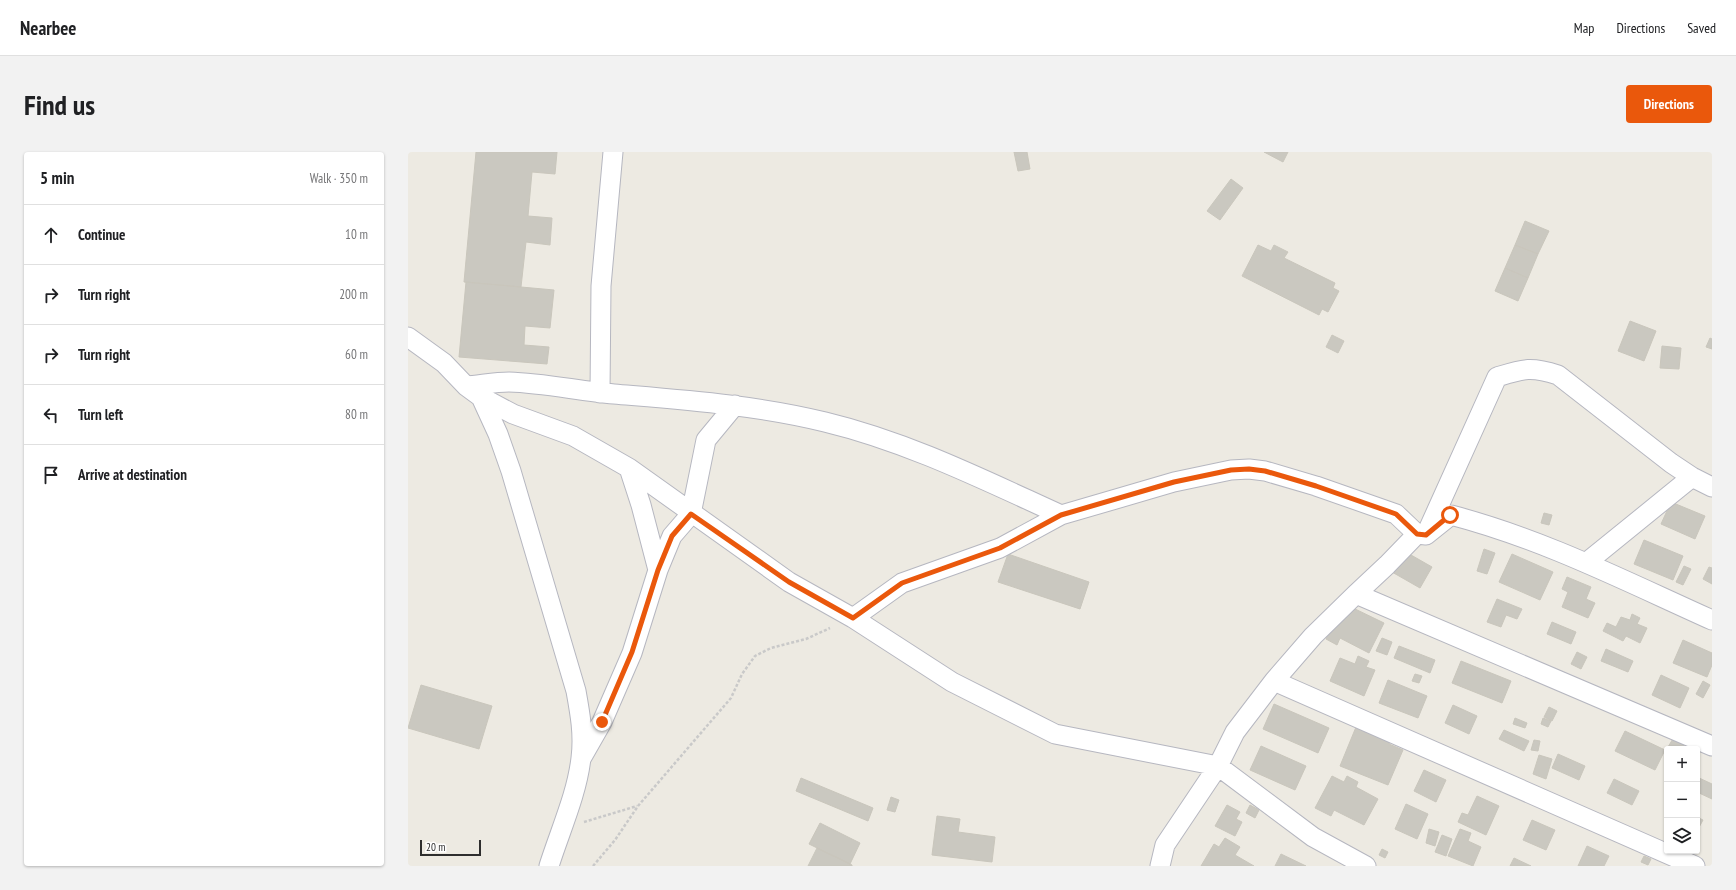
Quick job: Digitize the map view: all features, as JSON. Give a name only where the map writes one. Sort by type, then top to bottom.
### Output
[{"type":"street","points":[[600,393],[601,286],[613,152]]},
{"type":"street","points":[[408,337],[444,363],[466,386],[481,397],[513,414],[573,436],[629,468],[691,514],[789,582],[853,618],[952,682],[1055,734],[1218,766],[1313,837],[1366,866]]},
{"type":"street","points":[[1421,535],[1497,377],[1518,370],[1537,368],[1558,375],[1692,477],[1712,487]]},
{"type":"street","points":[[466,386],[508,382],[550,385],[600,393],[735,405],[825,422],[916,450],[968,471],[1061,515]]},
{"type":"street","points":[[481,397],[498,434],[511,471],[576,691],[582,725],[581,758],[574,791],[549,866]]},
{"type":"street","points":[[581,758],[602,722],[624,672],[649,604],[658,570],[672,536],[691,514],[706,440],[735,405]]},
{"type":"street","points":[[629,468],[641,505],[658,570]]},
{"type":"street","points":[[853,618],[902,583],[1000,548],[1061,515],[1174,482],[1231,470],[1249,469],[1265,471],[1316,486],[1396,514],[1421,535]]},
{"type":"street","points":[[1586,563],[1692,477]]},
{"type":"street","points":[[1160,866],[1164,845],[1218,766],[1235,732],[1274,680],[1313,636],[1356,594],[1421,535],[1450,515],[1492,526],[1557,550],[1712,620]]},
{"type":"street","points":[[1356,594],[1712,746]]},
{"type":"street","points":[[1274,680],[1695,866]]},
{"type":"path","points":[[593,866],[615,840],[638,806],[720,713],[731,698],[742,674],[755,656],[771,648],[806,638],[853,618]]},
{"type":"path","points":[[561,830],[638,806]]},
{"type":"building","points":[[476,152],[557,152],[555,174],[532,172],[528,216],[552,218],[550,245],[526,242],[521,287],[464,282]]},
{"type":"building","points":[[1014,152],[1027,152],[1030,169],[1018,171]]},
{"type":"building","points":[[1264,152],[1288,152],[1283,162]]},
{"type":"building","points":[[1231,179],[1243,188],[1220,220],[1207,211]]},
{"type":"building","points":[[1525,221],[1549,231],[1538,254],[1515,245]]},
{"type":"building","points":[[1258,245],[1271,251],[1274,245],[1288,252],[1284,258],[1335,283],[1333,288],[1339,291],[1328,312],[1322,309],[1319,315],[1242,276]]},
{"type":"building","points":[[1515,245],[1538,254],[1528,278],[1505,268]]},
{"type":"building","points":[[1505,268],[1528,278],[1518,301],[1495,291]]},
{"type":"building","points":[[466,282],[554,290],[550,328],[525,326],[524,345],[549,347],[547,364],[459,357]]},
{"type":"building","points":[[1630,321],[1656,331],[1644,361],[1618,351]]},
{"type":"building","points":[[1332,335],[1344,341],[1338,353],[1326,347]]},
{"type":"building","points":[[1710,338],[1712,339],[1712,349],[1706,347]]},
{"type":"building","points":[[1662,346],[1681,348],[1679,369],[1660,368]]},
{"type":"building","points":[[1671,502],[1705,516],[1695,539],[1661,524]]},
{"type":"building","points":[[1544,513],[1552,515],[1549,525],[1541,523]]},
{"type":"building","points":[[1644,540],[1683,556],[1673,580],[1634,564]]},
{"type":"building","points":[[1397,547],[1432,567],[1420,588],[1385,568]]},
{"type":"building","points":[[1484,549],[1495,553],[1487,574],[1477,571]]},
{"type":"building","points":[[1008,554],[1089,582],[1080,609],[998,582]]},
{"type":"building","points":[[1512,554],[1553,572],[1540,600],[1499,582]]},
{"type":"building","points":[[1684,566],[1691,569],[1683,585],[1676,582]]},
{"type":"building","points":[[1709,567],[1712,568],[1712,584],[1703,579]]},
{"type":"building","points":[[1567,577],[1591,587],[1586,599],[1595,603],[1588,618],[1562,607],[1568,592],[1562,589]]},
{"type":"building","points":[[1346,599],[1351,607],[1384,623],[1369,653],[1340,638],[1337,645],[1326,639]]},
{"type":"building","points":[[1497,599],[1522,609],[1517,619],[1506,615],[1501,627],[1487,622]]},
{"type":"building","points":[[1632,614],[1640,618],[1637,624],[1647,628],[1640,643],[1626,636],[1623,641],[1603,631],[1607,623],[1616,627],[1621,617],[1630,620]]},
{"type":"building","points":[[1552,622],[1576,632],[1571,644],[1547,634]]},
{"type":"building","points":[[1382,638],[1392,642],[1387,655],[1376,651]]},
{"type":"building","points":[[1683,640],[1712,653],[1712,665],[1707,677],[1673,663]]},
{"type":"building","points":[[1399,646],[1435,660],[1430,673],[1394,658]]},
{"type":"building","points":[[1606,649],[1633,661],[1628,672],[1601,661]]},
{"type":"building","points":[[1577,652],[1587,657],[1581,669],[1571,664]]},
{"type":"building","points":[[1358,656],[1369,661],[1366,667],[1375,670],[1364,696],[1330,681],[1340,658],[1355,664]]},
{"type":"building","points":[[1461,661],[1511,681],[1502,703],[1452,683]]},
{"type":"building","points":[[1415,674],[1422,676],[1419,683],[1412,681]]},
{"type":"building","points":[[1661,675],[1689,688],[1680,708],[1652,695]]},
{"type":"building","points":[[1388,680],[1427,696],[1418,718],[1379,703]]},
{"type":"building","points":[[1703,681],[1710,685],[1703,698],[1696,694]]},
{"type":"building","points":[[421,685],[492,706],[479,749],[408,728]]},
{"type":"building","points":[[1274,704],[1329,728],[1318,753],[1263,729]]},
{"type":"building","points":[[1453,705],[1477,716],[1469,734],[1445,723]]},
{"type":"building","points":[[1549,707],[1557,711],[1552,721],[1544,717]]},
{"type":"building","points":[[1515,718],[1527,723],[1525,728],[1513,724]]},
{"type":"building","points":[[1543,718],[1551,721],[1548,727],[1541,724]]},
{"type":"building","points":[[1356,727],[1393,733],[1389,744],[1403,750],[1388,785],[1340,766]]},
{"type":"building","points":[[1504,730],[1529,741],[1524,751],[1499,739]]},
{"type":"building","points":[[1625,731],[1664,750],[1655,770],[1615,751]]},
{"type":"building","points":[[1674,737],[1685,744],[1683,746],[1669,746]]},
{"type":"building","points":[[1534,740],[1540,741],[1538,751],[1531,750]]},
{"type":"building","points":[[1261,746],[1306,766],[1295,790],[1250,770]]},
{"type":"building","points":[[1558,754],[1585,766],[1579,780],[1552,768]]},
{"type":"building","points":[[1539,755],[1552,759],[1546,779],[1533,774]]},
{"type":"building","points":[[1424,770],[1446,780],[1436,802],[1414,791]]},
{"type":"building","points":[[1332,776],[1344,782],[1347,776],[1358,782],[1356,787],[1378,799],[1364,825],[1334,810],[1331,816],[1315,808]]},
{"type":"building","points":[[801,778],[873,808],[868,821],[796,791]]},
{"type":"building","points":[[1700,778],[1712,784],[1712,799],[1700,793]]},
{"type":"building","points":[[1614,779],[1639,791],[1632,805],[1607,793]]},
{"type":"building","points":[[1477,796],[1499,806],[1486,835],[1458,822],[1462,813],[1468,815]]},
{"type":"building","points":[[891,797],[899,800],[895,812],[887,810]]},
{"type":"building","points":[[1406,804],[1428,814],[1417,839],[1395,829]]},
{"type":"building","points":[[1227,805],[1240,812],[1236,819],[1242,822],[1235,836],[1215,826]]},
{"type":"building","points":[[1250,805],[1259,810],[1255,818],[1246,813]]},
{"type":"building","points":[[937,816],[960,819],[958,832],[995,837],[992,862],[932,855]]},
{"type":"building","points":[[1700,818],[1703,820],[1700,826]]},
{"type":"building","points":[[1532,820],[1555,830],[1546,850],[1523,840]]},
{"type":"building","points":[[820,823],[860,843],[850,864],[809,844]]},
{"type":"building","points":[[1429,829],[1439,832],[1435,846],[1426,843]]},
{"type":"building","points":[[1460,829],[1471,833],[1468,841],[1481,847],[1473,866],[1448,856]]},
{"type":"building","points":[[1442,835],[1452,839],[1446,856],[1435,852]]},
{"type":"building","points":[[1225,838],[1240,847],[1235,855],[1254,866],[1201,866],[1214,844],[1219,847]]},
{"type":"building","points":[[1587,846],[1609,856],[1604,866],[1578,866]]},
{"type":"building","points":[[817,848],[852,865],[852,866],[808,866]]},
{"type":"building","points":[[1382,849],[1388,852],[1385,858],[1379,855]]},
{"type":"building","points":[[1281,854],[1306,866],[1275,866]]},
{"type":"building","points":[[1644,856],[1651,859],[1648,865],[1641,862]]},
{"type":"building","points":[[1514,858],[1531,866],[1510,866]]},
{"type":"route","points":[[602,722],[632,652],[649,604],[658,570],[672,536],[691,514],[789,582],[853,618],[902,583],[1000,548],[1061,515],[1174,482],[1231,470],[1249,469],[1265,471],[1316,486],[1396,514],[1417,534],[1426,535],[1450,515]]}]
